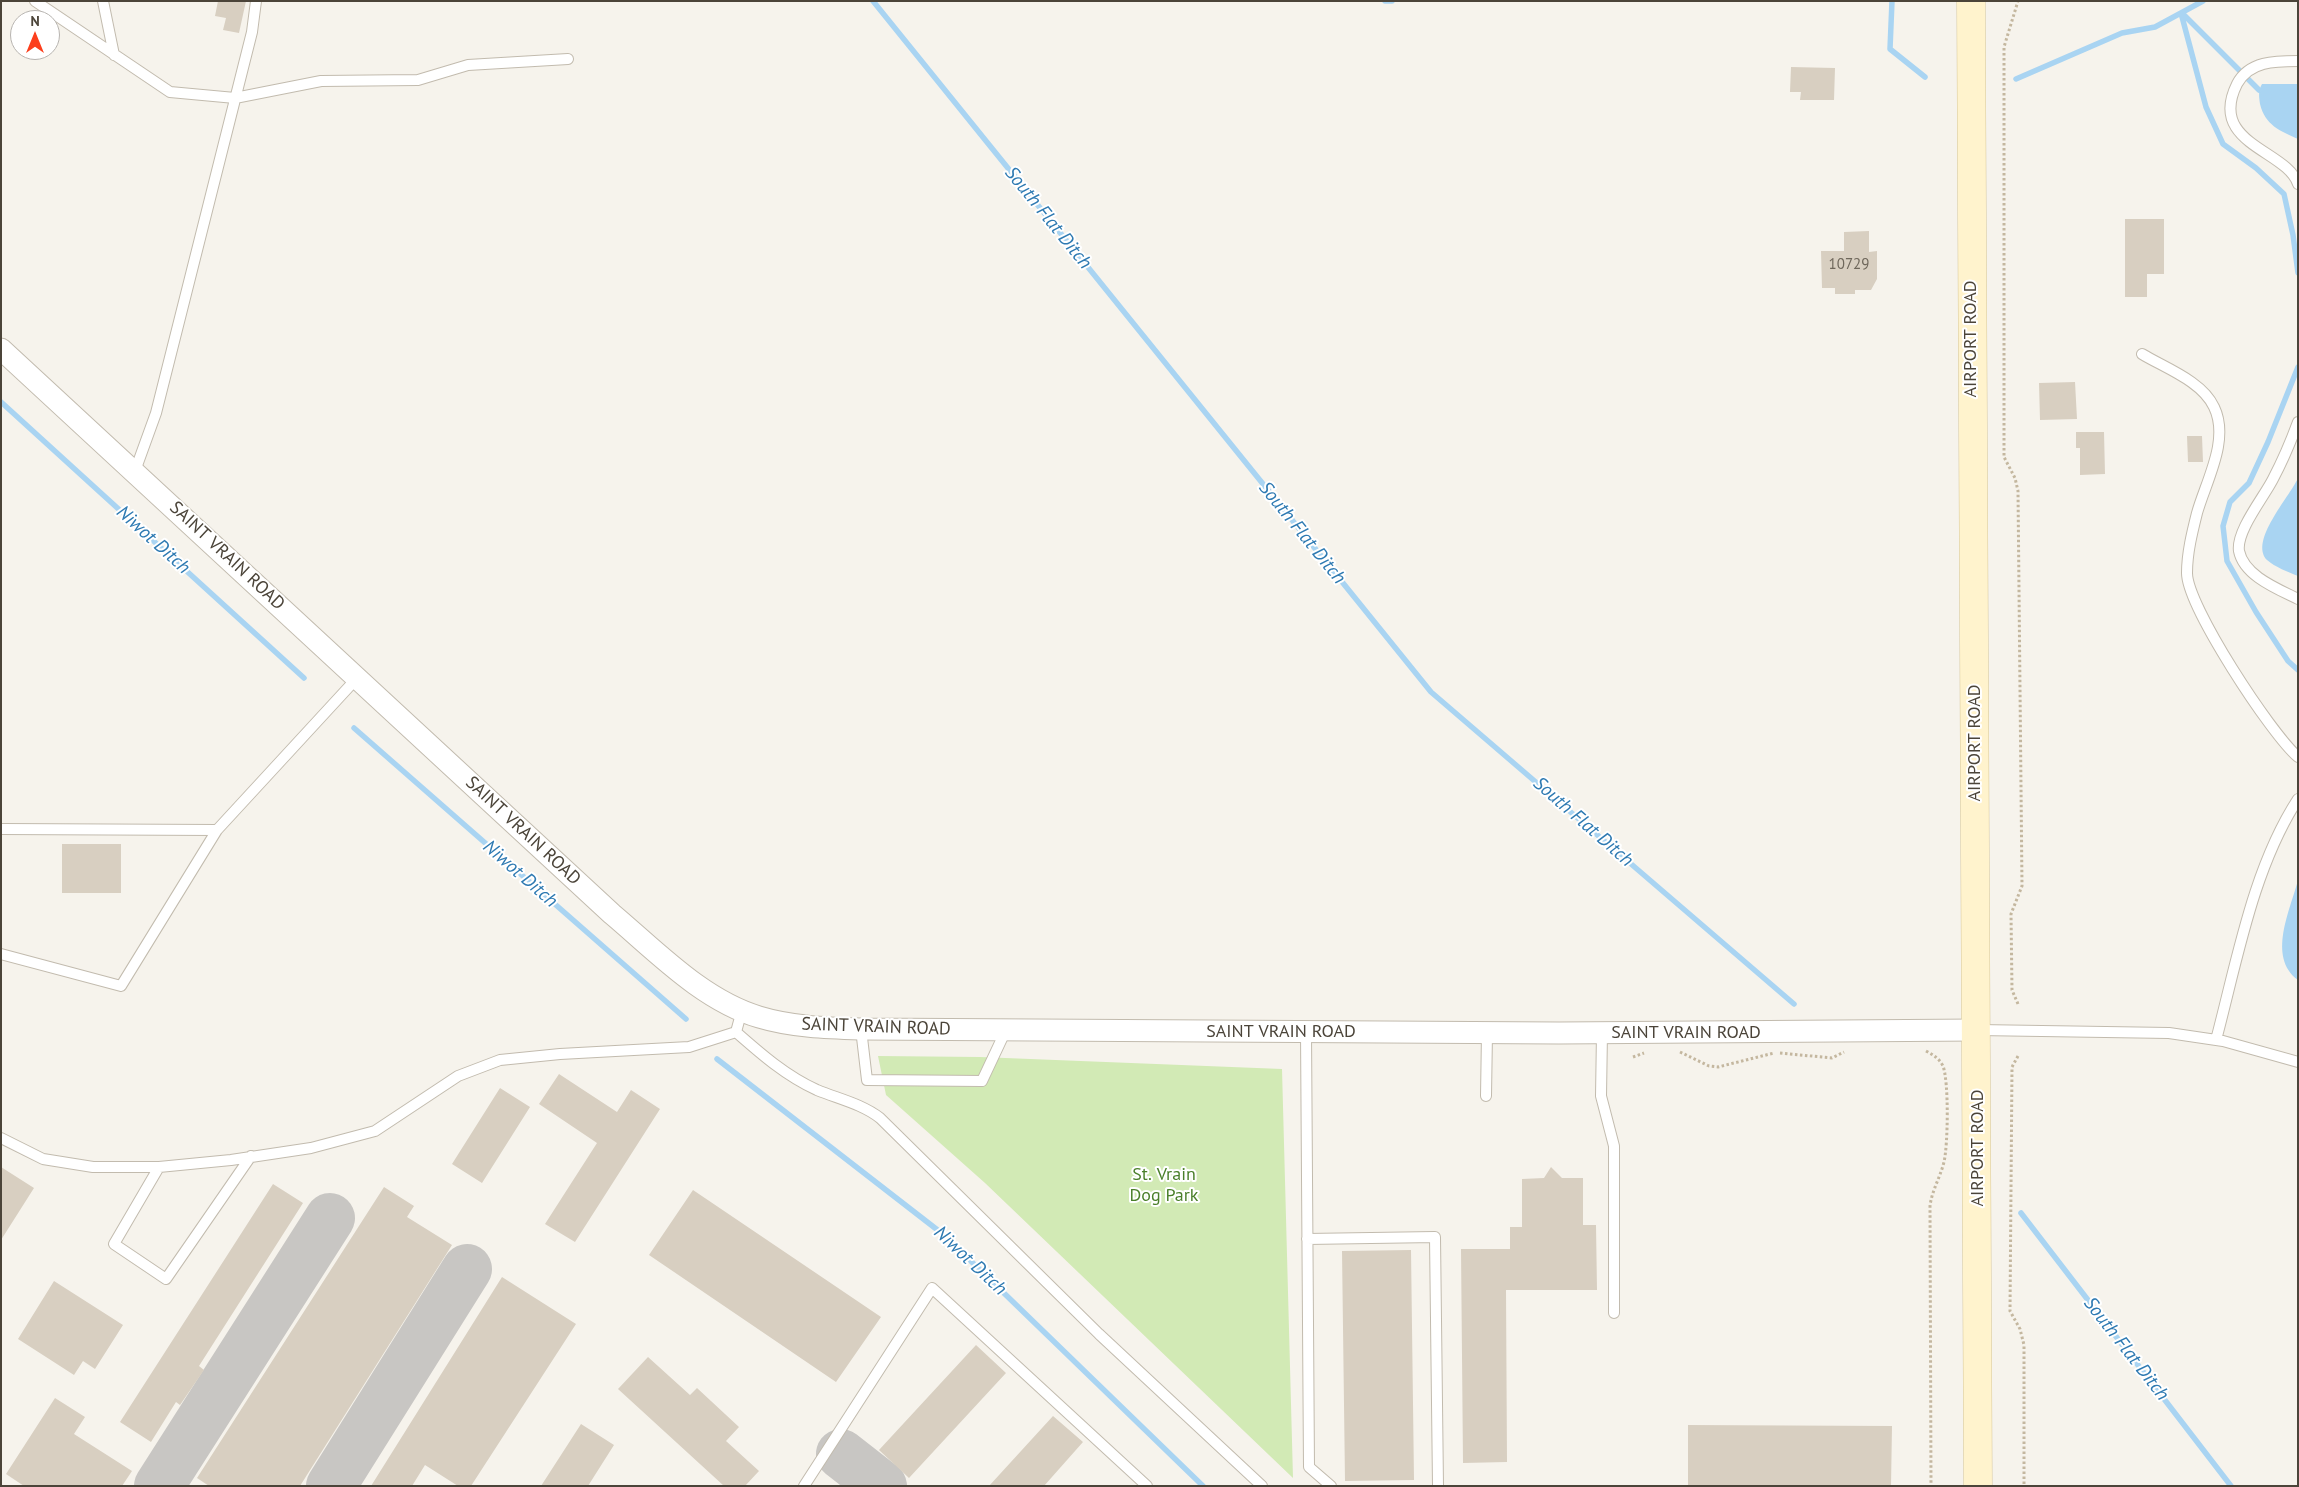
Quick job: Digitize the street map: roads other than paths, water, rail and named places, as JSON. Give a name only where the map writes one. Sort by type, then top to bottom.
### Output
[{"type":"main road","name":"AIRPORT ROAD","points":[[1971,1],[1978,1486]]},
{"type":"street","name":"SAINT VRAIN ROAD","points":[[1,349],[358,676],[612,914],[691,980],[742,1010],[759,1017],[797,1025],[861,1029],[1487,1033],[1977,1030]]},
{"type":"lane","points":[[35,1],[170,92],[235,98],[321,81],[418,80],[468,65],[568,59]]},
{"type":"lane","points":[[103,1],[114,54]]},
{"type":"lane","points":[[135,472],[156,412],[252,32],[256,1]]},
{"type":"lane","points":[[2298,61],[2264,63],[2246,72],[2237,85],[2232,107],[2234,120],[2245,139],[2288,169],[2298,184]]},
{"type":"lane","points":[[2142,354],[2195,385],[2214,406],[2219,425],[2218,446],[2190,546],[2187,574],[2188,586],[2213,635],[2256,704],[2280,739],[2298,756]]},
{"type":"lane","points":[[2298,422],[2272,480],[2244,530],[2239,549],[2242,559],[2253,572],[2274,587],[2298,599]]},
{"type":"lane","points":[[1,954],[121,986],[217,830],[358,676]]},
{"type":"lane","points":[[2216,1040],[2244,933],[2264,872],[2278,834],[2298,799]]},
{"type":"lane","points":[[1,829],[217,830]]},
{"type":"lane","points":[[736,1032],[742,1010]]},
{"type":"lane","points":[[861,1029],[867,1080],[982,1081],[1006,1030]]},
{"type":"lane","points":[[1977,1030],[2140,1031],[2216,1040],[2298,1062]]},
{"type":"lane","points":[[1,1138],[43,1159],[93,1167],[159,1167],[312,1148],[375,1131],[458,1076],[500,1060],[560,1054],[689,1047],[736,1032]]},
{"type":"lane","points":[[736,1032],[788,1074],[818,1090],[862,1107],[880,1118],[1099,1334],[1262,1486]]},
{"type":"lane","points":[[1306,1032],[1309,1467],[1331,1486]]},
{"type":"lane","points":[[1486,1096],[1487,1033]]},
{"type":"lane","points":[[1602,1033],[1601,1096],[1614,1146],[1614,1313]]},
{"type":"lane","points":[[159,1167],[114,1244],[166,1279],[251,1156]]},
{"type":"lane","points":[[1307,1239],[1435,1237],[1438,1486]]},
{"type":"lane","points":[[804,1486],[932,1288],[1147,1486]]},
{"type":"water","points":[[2262,84],[2298,84],[2298,139],[2279,130],[2269,122],[2260,104],[2259,91]]},
{"type":"water","points":[[2298,478],[2298,576],[2270,563],[2263,552],[2263,542],[2272,519]]},
{"type":"water","points":[[2298,880],[2298,980],[2289,970],[2284,959],[2282,946],[2286,919]]},
{"type":"waterway","name":"South Flat Ditch","points":[[873,1],[1431,692],[1794,1004]]},
{"type":"waterway","points":[[1385,1],[1392,1]]},
{"type":"waterway","points":[[1892,1],[1890,49],[1925,77]]},
{"type":"waterway","points":[[2016,79],[2122,33],[2155,27],[2203,1]]},
{"type":"waterway","points":[[2181,13],[2206,107],[2223,144],[2256,168],[2284,194],[2293,235],[2298,273]]},
{"type":"waterway","points":[[2183,14],[2259,90]]},
{"type":"waterway","points":[[2298,367],[2268,442],[2249,483],[2230,502],[2223,526],[2227,561],[2256,612],[2288,661],[2298,670]]},
{"type":"waterway","name":"Niwot Ditch","points":[[1,402],[304,678]]},
{"type":"waterway","name":"Niwot Ditch","points":[[354,728],[686,1019]]},
{"type":"waterway","name":"Niwot Ditch","points":[[717,1059],[944,1235],[1203,1486]]},
{"type":"waterway","name":"South Flat Ditch","points":[[2021,1213],[2231,1486]]},
{"type":"park label","name":"St. Vrain Dog Park","points":[[1164,1185]]}]
